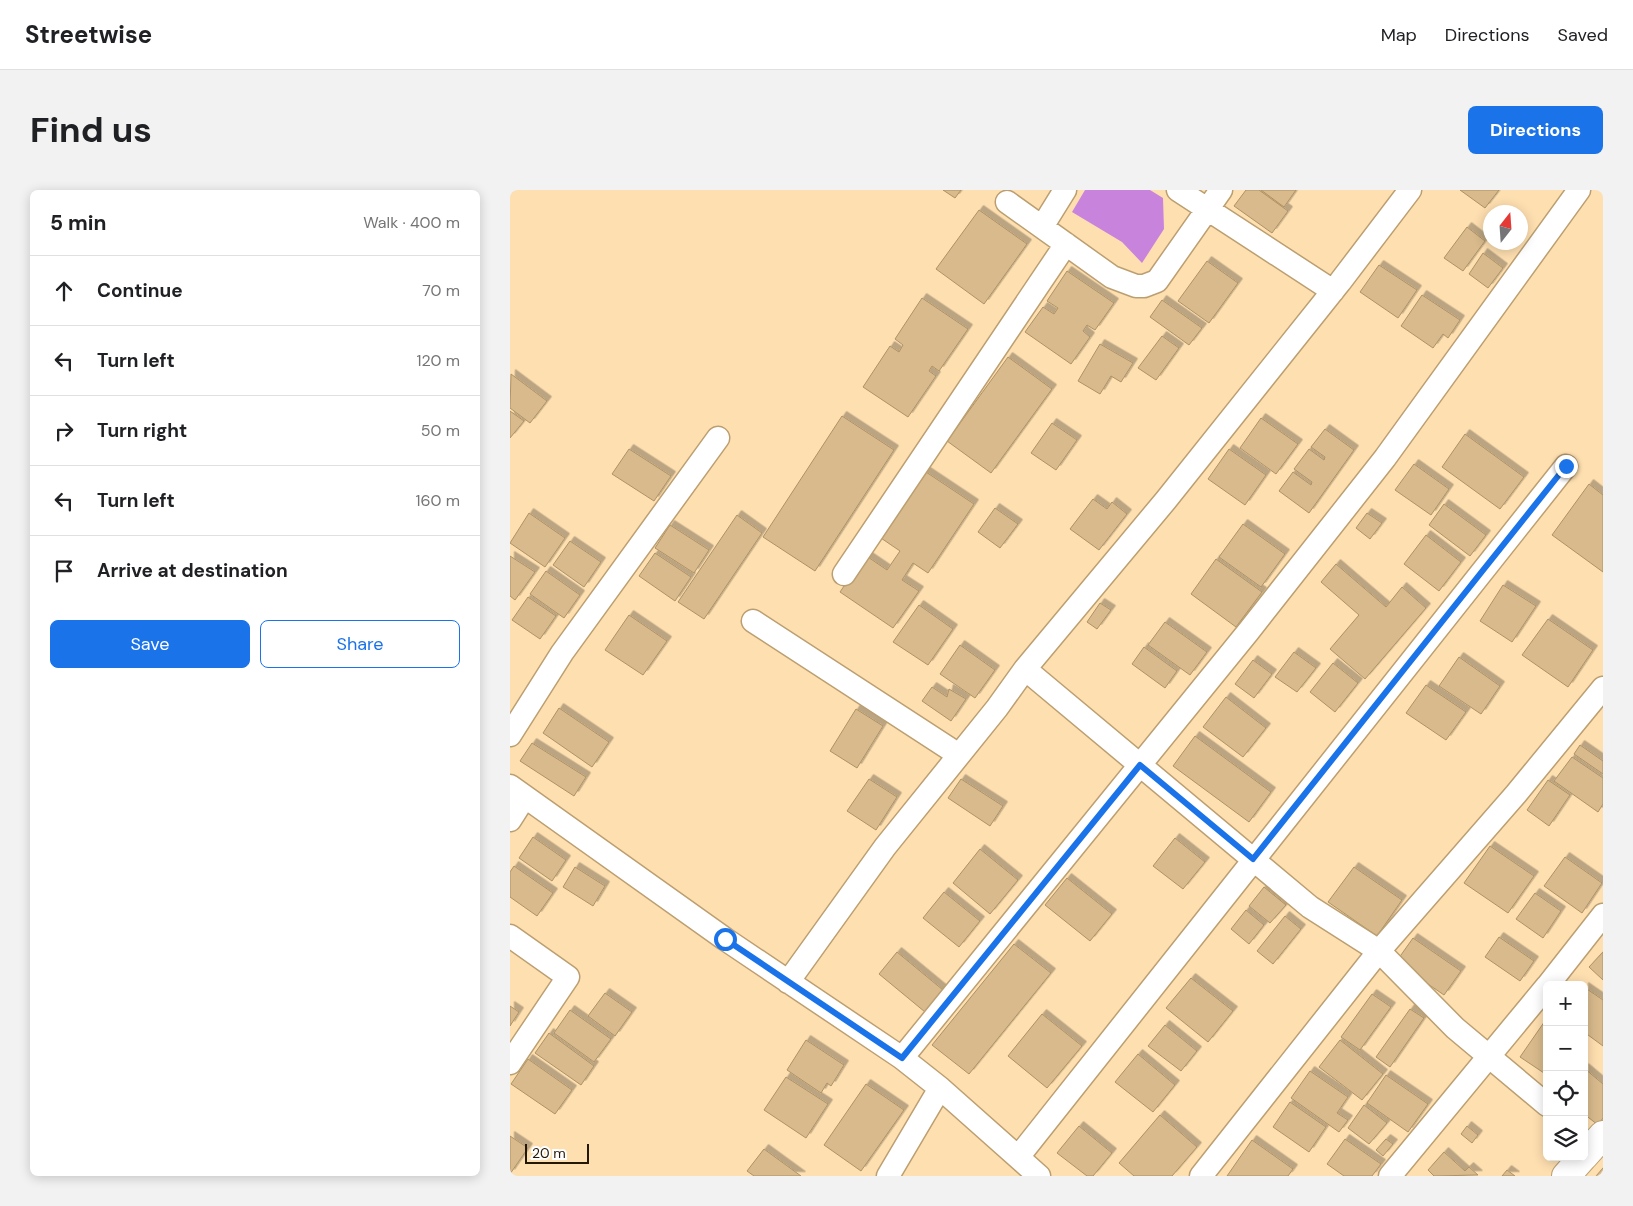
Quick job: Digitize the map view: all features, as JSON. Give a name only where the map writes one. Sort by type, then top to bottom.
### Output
[{"type":"main road","points":[[1566,1176],[1590,1146]]},
{"type":"street","points":[[1042,227],[1065,190]]},
{"type":"street","points":[[1178,190],[1333,292]]},
{"type":"street","points":[[1007,202],[1112,277],[1136,286],[1144,286],[1157,281],[1222,190]]},
{"type":"street","points":[[788,982],[885,847],[960,755],[1025,669],[1166,500],[1333,292],[1410,190]]},
{"type":"street","points":[[902,1058],[1386,458],[1579,190]]},
{"type":"street","points":[[844,574],[1066,244]]},
{"type":"street","points":[[510,735],[562,653],[718,438]]},
{"type":"street","points":[[1019,1156],[1566,466]]},
{"type":"street","points":[[753,621],[960,755]]},
{"type":"street","points":[[1025,669],[1310,907],[1378,952],[1455,1028],[1543,1102]]},
{"type":"street","points":[[1201,1176],[1378,952],[1516,794],[1603,688]]},
{"type":"street","points":[[510,820],[517,792],[788,982],[902,1058],[1019,1156],[1039,1176]]},
{"type":"street","points":[[1550,981],[1603,915]]},
{"type":"street","points":[[510,936],[568,977],[510,1063]]},
{"type":"street","points":[[1390,1176],[1490,1058],[1543,990]]},
{"type":"street","points":[[888,1176],[940,1088]]},
{"type":"shaded area","points":[[1085,190],[1150,190],[1163,198],[1164,229],[1142,263],[1122,242],[1072,212]]},
{"type":"building","points":[[943,190],[961,190],[955,198]]},
{"type":"building","points":[[1246,190],[1259,190],[1288,211],[1272,233],[1234,206]]},
{"type":"building","points":[[1261,190],[1296,190],[1284,207]]},
{"type":"building","points":[[1460,190],[1499,190],[1487,205],[1483,207]]},
{"type":"building","points":[[979,210],[1027,244],[984,304],[936,269]]},
{"type":"building","points":[[1467,227],[1483,239],[1483,244],[1463,271],[1444,258]]},
{"type":"building","points":[[1483,253],[1503,268],[1488,288],[1469,274]]},
{"type":"building","points":[[1207,261],[1238,283],[1209,323],[1178,301]]},
{"type":"building","points":[[1379,265],[1417,290],[1398,318],[1360,292]]},
{"type":"building","points":[[1067,271],[1114,303],[1095,330],[1087,325],[1083,331],[1090,337],[1071,364],[1025,332],[1043,307],[1054,314],[1058,308],[1047,301]]},
{"type":"building","points":[[1422,295],[1460,320],[1448,338],[1443,334],[1433,348],[1401,326]]},
{"type":"building","points":[[922,298],[968,329],[939,371],[932,366],[929,371],[936,376],[908,417],[863,387],[890,346],[899,352],[903,345],[895,339]]},
{"type":"building","points":[[1162,300],[1202,328],[1189,345],[1150,317]]},
{"type":"building","points":[[1162,336],[1179,348],[1156,380],[1138,368]]},
{"type":"building","points":[[1100,344],[1133,363],[1121,382],[1111,376],[1100,394],[1078,381]]},
{"type":"building","points":[[1008,357],[1052,389],[991,473],[947,441]]},
{"type":"building","points":[[511,374],[547,401],[530,423],[510,408]]},
{"type":"building","points":[[510,411],[524,421],[510,438]]},
{"type":"building","points":[[842,416],[894,450],[815,571],[763,537]]},
{"type":"building","points":[[1261,418],[1298,444],[1276,474],[1240,448]]},
{"type":"building","points":[[1052,423],[1077,440],[1056,470],[1031,453]]},
{"type":"building","points":[[1325,429],[1354,450],[1309,513],[1279,491],[1293,472],[1311,485],[1312,482],[1294,469],[1309,449],[1324,460],[1325,457],[1311,447]]},
{"type":"building","points":[[1465,434],[1524,477],[1500,509],[1442,467]]},
{"type":"building","points":[[629,449],[671,476],[654,501],[612,474]]},
{"type":"building","points":[[1229,449],[1266,475],[1245,505],[1208,479]]},
{"type":"building","points":[[1414,464],[1449,489],[1431,515],[1395,490]]},
{"type":"building","points":[[920,468],[974,504],[928,573],[913,563],[902,580],[919,591],[893,628],[840,592],[865,555],[887,570],[900,551],[875,534]]},
{"type":"building","points":[[1589,484],[1603,495],[1603,572],[1552,535]]},
{"type":"building","points":[[1093,499],[1107,509],[1112,502],[1127,514],[1099,550],[1070,529]]},
{"type":"building","points":[[1444,504],[1486,535],[1470,556],[1429,525]]},
{"type":"building","points":[[995,508],[1018,524],[1000,548],[978,532]]},
{"type":"building","points":[[529,513],[565,538],[545,567],[510,543]]},
{"type":"building","points":[[1367,513],[1382,523],[1370,539],[1356,528]]},
{"type":"building","points":[[737,515],[762,533],[704,619],[678,602]]},
{"type":"building","points":[[1243,524],[1285,554],[1261,587],[1219,557]]},
{"type":"building","points":[[670,525],[709,550],[694,573],[655,548]]},
{"type":"building","points":[[1426,535],[1461,562],[1439,591],[1404,564]]},
{"type":"building","points":[[570,541],[601,562],[584,587],[553,565]]},
{"type":"building","points":[[655,553],[691,577],[675,601],[639,576]]},
{"type":"building","points":[[510,556],[535,572],[515,600],[510,596]]},
{"type":"building","points":[[1216,559],[1262,592],[1236,627],[1191,594]]},
{"type":"building","points":[[1336,564],[1386,607],[1402,587],[1426,608],[1365,679],[1330,649],[1359,615],[1321,582]]},
{"type":"building","points":[[546,571],[580,595],[564,618],[530,594]]},
{"type":"building","points":[[1503,585],[1536,606],[1512,642],[1480,621]]},
{"type":"building","points":[[528,597],[556,616],[540,639],[512,620]]},
{"type":"building","points":[[1100,603],[1111,610],[1097,629],[1087,622]]},
{"type":"building","points":[[919,605],[953,629],[928,665],[893,642]]},
{"type":"building","points":[[629,615],[667,641],[643,675],[605,650]]},
{"type":"building","points":[[1548,619],[1593,650],[1568,687],[1522,655]]},
{"type":"building","points":[[1165,622],[1207,652],[1190,675],[1148,645]]},
{"type":"building","points":[[960,645],[995,670],[975,698],[940,674]]},
{"type":"building","points":[[1144,647],[1177,671],[1165,688],[1132,664]]},
{"type":"building","points":[[1294,652],[1316,668],[1297,692],[1275,677]]},
{"type":"building","points":[[1459,657],[1500,686],[1481,714],[1439,686]]},
{"type":"building","points":[[1253,660],[1272,674],[1254,698],[1235,684]]},
{"type":"building","points":[[1333,663],[1358,683],[1335,712],[1310,692]]},
{"type":"building","points":[[1426,685],[1466,712],[1446,740],[1406,713]]},
{"type":"building","points":[[932,687],[947,697],[949,689],[966,699],[951,721],[922,701]]},
{"type":"building","points":[[1226,697],[1266,728],[1243,757],[1203,727]]},
{"type":"building","points":[[559,708],[609,742],[592,767],[543,733]]},
{"type":"building","points":[[856,709],[883,726],[857,768],[830,751]]},
{"type":"building","points":[[1195,736],[1271,792],[1249,822],[1173,766]]},
{"type":"building","points":[[532,743],[586,777],[574,796],[520,761]]},
{"type":"building","points":[[1580,745],[1603,761],[1603,774],[1574,754]]},
{"type":"building","points":[[1572,757],[1603,778],[1603,804],[1598,812],[1554,781]]},
{"type":"building","points":[[869,779],[897,797],[876,830],[847,811]]},
{"type":"building","points":[[961,779],[1003,806],[990,826],[948,798]]},
{"type":"building","points":[[1548,780],[1570,795],[1549,826],[1527,810]]},
{"type":"building","points":[[533,837],[566,860],[552,881],[519,858]]},
{"type":"building","points":[[1175,838],[1205,862],[1183,889],[1153,866]]},
{"type":"building","points":[[1490,846],[1534,876],[1508,913],[1464,883]]},
{"type":"building","points":[[980,849],[1018,880],[990,914],[953,883]]},
{"type":"building","points":[[1565,857],[1602,883],[1582,913],[1544,886]]},
{"type":"building","points":[[514,866],[553,893],[537,916],[510,897],[510,872]]},
{"type":"building","points":[[575,867],[605,886],[593,906],[563,887]]},
{"type":"building","points":[[1354,867],[1402,900],[1377,936],[1328,902]]},
{"type":"building","points":[[1067,878],[1112,914],[1090,941],[1045,905]]},
{"type":"building","points":[[1264,887],[1286,905],[1270,923],[1249,906]]},
{"type":"building","points":[[944,892],[980,921],[959,947],[923,918]]},
{"type":"building","points":[[1535,893],[1561,911],[1543,938],[1516,919]]},
{"type":"building","points":[[1246,910],[1264,925],[1249,944],[1231,929]]},
{"type":"building","points":[[1285,916],[1301,929],[1273,964],[1257,951]]},
{"type":"building","points":[[1499,937],[1534,961],[1520,981],[1485,957]]},
{"type":"building","points":[[1413,938],[1461,971],[1444,995],[1396,962]]},
{"type":"building","points":[[1014,944],[1051,973],[969,1074],[932,1045]]},
{"type":"building","points":[[897,952],[943,990],[925,1012],[879,974]]},
{"type":"building","points":[[1603,952],[1603,980],[1589,967]]},
{"type":"building","points":[[1191,978],[1233,1011],[1208,1042],[1166,1008]]},
{"type":"building","points":[[1588,990],[1603,1000],[1603,1046],[1588,1035]]},
{"type":"building","points":[[605,993],[632,1012],[615,1036],[588,1016]]},
{"type":"building","points":[[1372,994],[1391,1007],[1360,1050],[1341,1037]]},
{"type":"building","points":[[510,1006],[519,1012],[510,1026]]},
{"type":"building","points":[[1410,1009],[1424,1018],[1390,1067],[1376,1057]]},
{"type":"building","points":[[570,1010],[611,1039],[594,1062],[554,1033]]},
{"type":"building","points":[[1042,1014],[1082,1046],[1047,1088],[1008,1056]]},
{"type":"building","points":[[1543,1024],[1543,1072],[1520,1057]]},
{"type":"building","points":[[1165,1025],[1197,1051],[1181,1071],[1148,1046]]},
{"type":"building","points":[[549,1033],[594,1066],[581,1085],[535,1053]]},
{"type":"building","points":[[806,1040],[844,1065],[831,1086],[827,1083],[821,1093],[787,1070]]},
{"type":"building","points":[[1340,1040],[1383,1074],[1362,1100],[1319,1067]]},
{"type":"building","points":[[1138,1054],[1175,1085],[1153,1112],[1115,1082]]},
{"type":"building","points":[[528,1059],[572,1090],[555,1114],[511,1084]]},
{"type":"building","points":[[1310,1071],[1348,1097],[1337,1113],[1348,1120],[1339,1132],[1291,1098]]},
{"type":"building","points":[[1588,1071],[1603,1084],[1603,1118],[1598,1125],[1588,1117]]},
{"type":"building","points":[[1386,1075],[1428,1104],[1408,1132],[1367,1103]]},
{"type":"building","points":[[786,1077],[828,1104],[806,1138],[764,1110]]},
{"type":"building","points":[[866,1084],[904,1110],[861,1171],[824,1145]]},
{"type":"building","points":[[1290,1102],[1326,1127],[1309,1152],[1273,1127]]},
{"type":"building","points":[[1364,1105],[1387,1123],[1369,1144],[1348,1128]]},
{"type":"building","points":[[1160,1115],[1197,1147],[1172,1176],[1134,1176],[1119,1163]]},
{"type":"building","points":[[1079,1126],[1112,1153],[1093,1176],[1087,1176],[1057,1153]]},
{"type":"building","points":[[1467,1126],[1478,1135],[1472,1143],[1461,1134]]},
{"type":"building","points":[[510,1136],[528,1148],[510,1174]]},
{"type":"building","points":[[1345,1139],[1381,1164],[1372,1176],[1344,1176],[1327,1164]]},
{"type":"building","points":[[1386,1139],[1393,1144],[1383,1156],[1376,1150]]},
{"type":"building","points":[[1252,1140],[1293,1169],[1288,1176],[1227,1176]]},
{"type":"building","points":[[764,1149],[801,1176],[754,1176],[747,1171]]},
{"type":"building","points":[[1444,1152],[1465,1171],[1469,1167],[1478,1175],[1434,1176],[1428,1170]]},
{"type":"building","points":[[1603,1168],[1603,1176],[1596,1176]]},
{"type":"building","points":[[1507,1170],[1515,1176],[1502,1176]]},
{"type":"route","points":[[725,939],[902,1058],[1140,765],[1253,859],[1566,466]]}]
